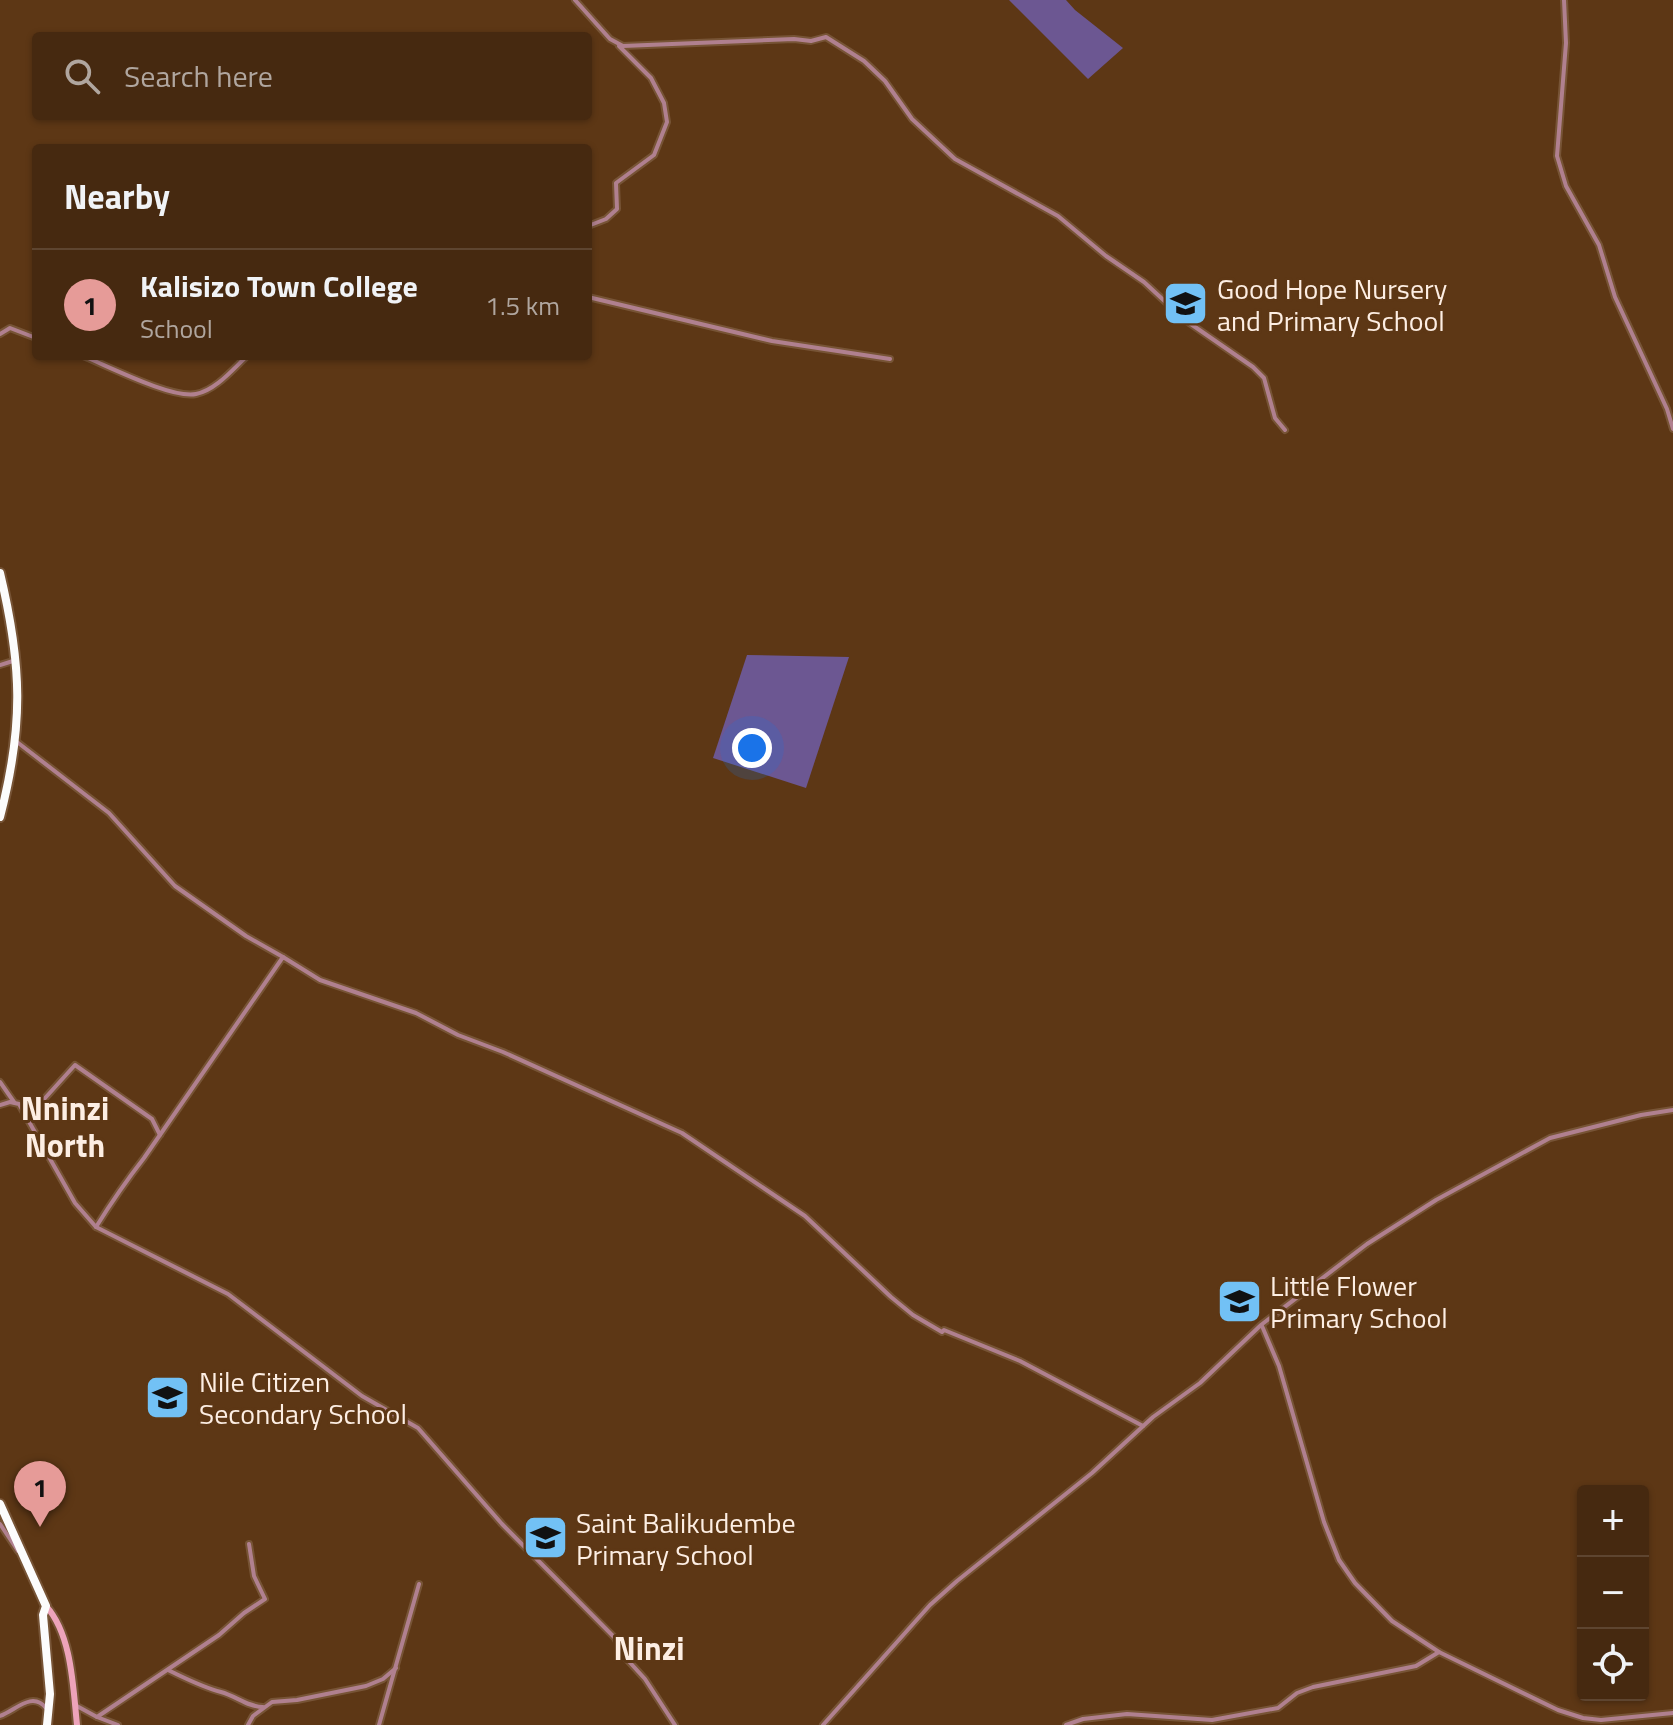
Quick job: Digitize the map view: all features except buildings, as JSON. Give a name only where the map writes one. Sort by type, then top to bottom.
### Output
[{"type":"highway","points":[[0,573],[17,660],[17,742],[0,817]]},
{"type":"highway","points":[[0,1504],[46,1606],[43,1615],[49,1710],[47,1725]]},
{"type":"street","points":[[575,0],[651,78],[664,103],[667,122],[654,155],[616,183],[618,205],[614,212],[592,224]]},
{"type":"street","points":[[1564,0],[1566,43],[1557,156],[1566,186],[1599,245],[1615,297],[1667,409],[1673,429]]},
{"type":"street","points":[[614,43],[634,47],[833,39],[873,69],[912,119],[955,159],[1058,216],[1106,256],[1144,282],[1185,320],[1253,367],[1264,378],[1275,418],[1285,430]]},
{"type":"street","points":[[592,298],[772,341],[890,359]]},
{"type":"street","points":[[0,334],[10,328],[32,336]]},
{"type":"street","points":[[93,360],[164,389],[196,394],[213,386],[242,360]]},
{"type":"street","points":[[0,665],[17,660]]},
{"type":"street","points":[[17,742],[109,813],[175,886],[246,936],[320,980],[416,1013],[458,1035],[503,1052],[682,1133],[805,1216],[881,1288],[918,1318],[942,1332],[955,1333],[1009,1355],[1143,1426]]},
{"type":"street","points":[[96,1227],[120,1187],[160,1135],[283,957]]},
{"type":"street","points":[[27,1118],[75,1065],[152,1119],[160,1135]]},
{"type":"street","points":[[0,1082],[14,1102],[19,1104],[75,1203],[96,1227],[228,1294],[354,1390],[418,1428],[502,1524],[615,1638],[624,1656],[645,1679],[675,1725]]},
{"type":"street","points":[[0,1105],[14,1102]]},
{"type":"street","points":[[823,1725],[930,1605],[1092,1473],[1143,1426],[1200,1383],[1261,1325],[1367,1244],[1436,1200],[1531,1147],[1583,1129],[1673,1110]]},
{"type":"street","points":[[1261,1325],[1279,1366],[1324,1522],[1339,1560],[1355,1583],[1392,1621],[1439,1652],[1541,1703],[1583,1718],[1601,1720],[1673,1713]]},
{"type":"street","points":[[0,1524],[28,1567]]},
{"type":"street","points":[[97,1717],[264,1601],[251,1565],[249,1544]]},
{"type":"street","points":[[379,1725],[419,1584]]},
{"type":"street","points":[[46,1606],[57,1619],[64,1642],[77,1725]]},
{"type":"street","points":[[1066,1725],[1113,1715],[1212,1720],[1264,1712],[1278,1708],[1297,1693],[1313,1687],[1416,1666],[1439,1652]]},
{"type":"street","points":[[248,1725],[253,1716],[272,1702],[366,1686],[383,1679],[396,1668]]},
{"type":"street","points":[[166,1670],[252,1706],[266,1707]]},
{"type":"street","points":[[1,1714],[35,1700],[41,1701],[49,1710]]},
{"type":"street","points":[[75,1705],[118,1725]]},
{"type":"shaded area","points":[[1009,0],[1066,0],[1123,48],[1088,79]]},
{"type":"shaded area","points":[[747,655],[849,657],[806,788],[713,758]]},
{"type":"place","name":"Good Hope Nursery and Primary School","points":[[1186,304]]},
{"type":"place","name":"Little Flower Primary School","points":[[1239,1301]]},
{"type":"place","name":"Nile Citizen Secondary School","points":[[168,1397]]},
{"type":"place","name":"Kalisizo Town College","points":[[40,1527]]},
{"type":"place","name":"Saint Balikudembe Primary School","points":[[545,1538]]},
{"type":"district","name":"Nninzi North","points":[[65,1126]]},
{"type":"district","name":"Ninzi","points":[[649,1648]]}]
